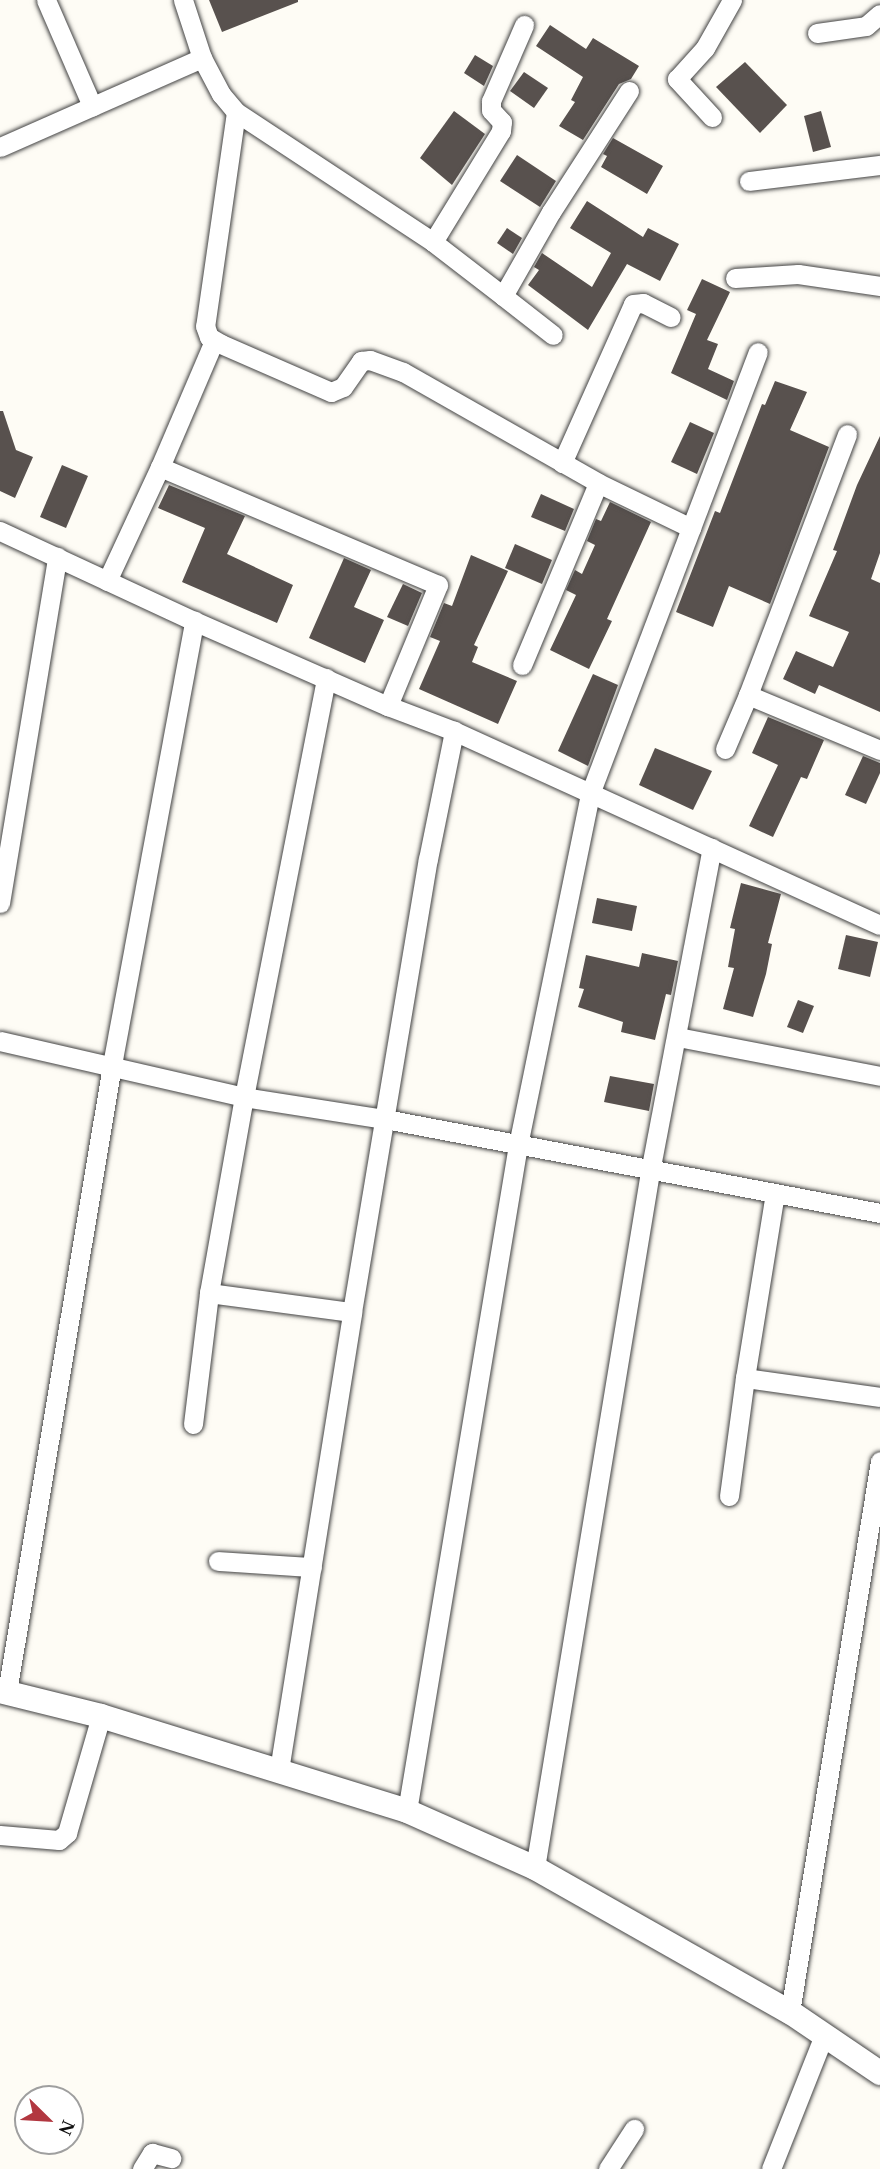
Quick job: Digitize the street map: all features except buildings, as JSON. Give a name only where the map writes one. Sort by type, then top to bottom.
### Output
[{"type":"street","points":[[46,0],[92,106]]},
{"type":"street","points":[[712,117],[677,79],[705,48],[732,0]]},
{"type":"street","points":[[185,1],[202,58],[221,94],[236,112],[433,242],[552,335]]},
{"type":"street","points":[[817,33],[866,26],[880,14]]},
{"type":"street","points":[[433,242],[501,131],[502,122],[491,110],[491,101],[524,25]]},
{"type":"street","points":[[0,147],[202,58]]},
{"type":"street","points":[[503,296],[551,212],[629,91]]},
{"type":"street","points":[[236,112],[205,326],[214,341],[331,392],[343,387],[357,364],[370,360],[427,385],[598,484],[691,528]]},
{"type":"street","points":[[749,181],[880,165]]},
{"type":"street","points":[[734,278],[799,274],[880,286]]},
{"type":"street","points":[[562,463],[633,304],[643,303],[671,317]]},
{"type":"street","points":[[107,581],[214,341]]},
{"type":"street","points":[[407,1811],[518,1145],[590,794],[758,352]]},
{"type":"street","points":[[725,749],[847,434]]},
{"type":"street","points":[[160,467],[439,585],[388,706]]},
{"type":"street","points":[[522,665],[598,484]]},
{"type":"street","points":[[0,531],[194,621],[388,706],[454,731],[880,925]]},
{"type":"street","points":[[0,903],[57,557]]},
{"type":"street","points":[[194,621],[112,1065],[4,1691],[101,1716],[407,1811],[535,1868],[790,2012],[880,2073]]},
{"type":"street","points":[[193,1424],[209,1293],[244,1097],[326,678]]},
{"type":"street","points":[[748,695],[880,750]]},
{"type":"street","points":[[279,1770],[428,859],[454,731]]},
{"type":"street","points":[[535,1868],[650,1172],[678,1037],[712,848]]},
{"type":"street","points":[[678,1037],[880,1076]]},
{"type":"street","points":[[0,1041],[244,1097],[385,1119],[650,1172],[880,1213]]},
{"type":"street","points":[[729,1496],[775,1193]]},
{"type":"street","points":[[209,1293],[352,1312]]},
{"type":"street","points":[[745,1378],[880,1397]]},
{"type":"street","points":[[790,2012],[873,1557],[880,1461]]},
{"type":"street","points":[[218,1560],[312,1567]]},
{"type":"street","points":[[0,1835],[59,1840],[63,1837],[70,1826],[101,1716]]},
{"type":"street","points":[[771,2169],[824,2035]]},
{"type":"street","points":[[608,2169],[634,2129]]},
{"type":"street","points":[[142,2169],[152,2153],[171,2158]]}]
